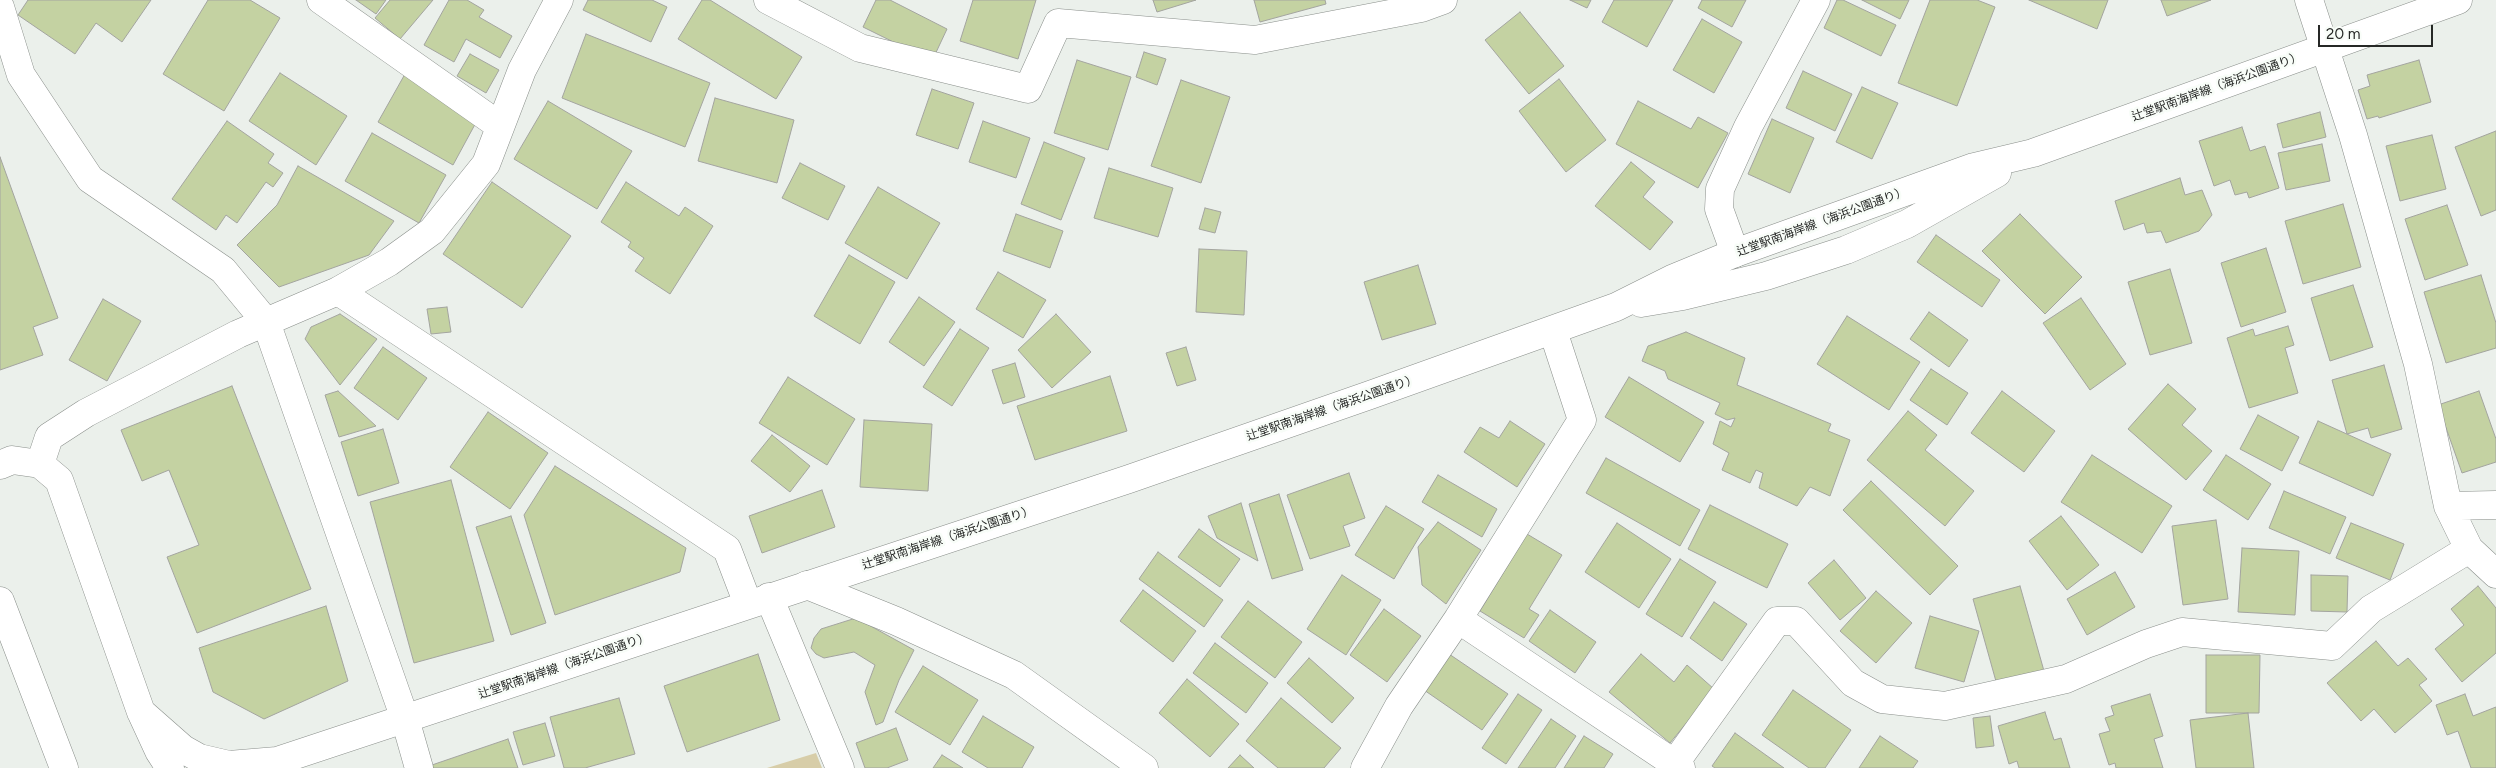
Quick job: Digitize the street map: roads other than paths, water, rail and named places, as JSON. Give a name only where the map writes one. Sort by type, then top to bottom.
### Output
[{"type":"street","points":[[321,0],[500,126]]},
{"type":"street","points":[[40,464],[49,437],[86,413],[266,322],[338,291],[389,262],[432,231],[486,164],[522,70],[559,0]]},
{"type":"street","points":[[768,0],[860,48],[1028,89],[1058,24],[1255,40],[1422,8],[1443,0]]},
{"type":"street","points":[[1735,253],[1719,209],[1720,189],[1748,127],[1816,0]]},
{"type":"street","points":[[2309,0],[2326,48],[2418,364],[2448,506],[2469,549],[2496,574]]},
{"type":"street","name":"辻堂駅南海岸線（海浜公園通り）","points":[[141,712],[183,749],[198,758],[229,765],[272,764],[1136,476],[1553,331],[1616,307],[1672,278],[1735,253],[1974,167],[2033,153],[2458,0]]},
{"type":"street","points":[[0,6],[21,75],[90,178],[223,270],[266,322],[405,719],[419,768]]},
{"type":"street","name":"辻堂駅南海岸線（海浜公園通り）","points":[[1616,307],[1683,296],[1766,276],[1846,250],[1907,224],[2033,153]]},
{"type":"street","points":[[338,291],[728,549],[759,601],[840,768]]},
{"type":"street","points":[[1365,768],[1399,706],[1458,619],[1582,420],[1553,331]]},
{"type":"street","points":[[0,465],[12,460],[40,464],[59,480],[141,712],[159,751],[170,768]]},
{"type":"street","points":[[2448,506],[2496,505]]},
{"type":"street","points":[[1458,619],[1678,766],[1777,621],[1796,621],[1853,683],[1882,699],[1945,706],[2066,679],[2146,644],[2182,632],[2332,646],[2370,609],[2469,549]]},
{"type":"street","points":[[807,585],[896,621],[1014,676],[1144,768]]},
{"type":"street","points":[[0,601],[64,768]]}]
